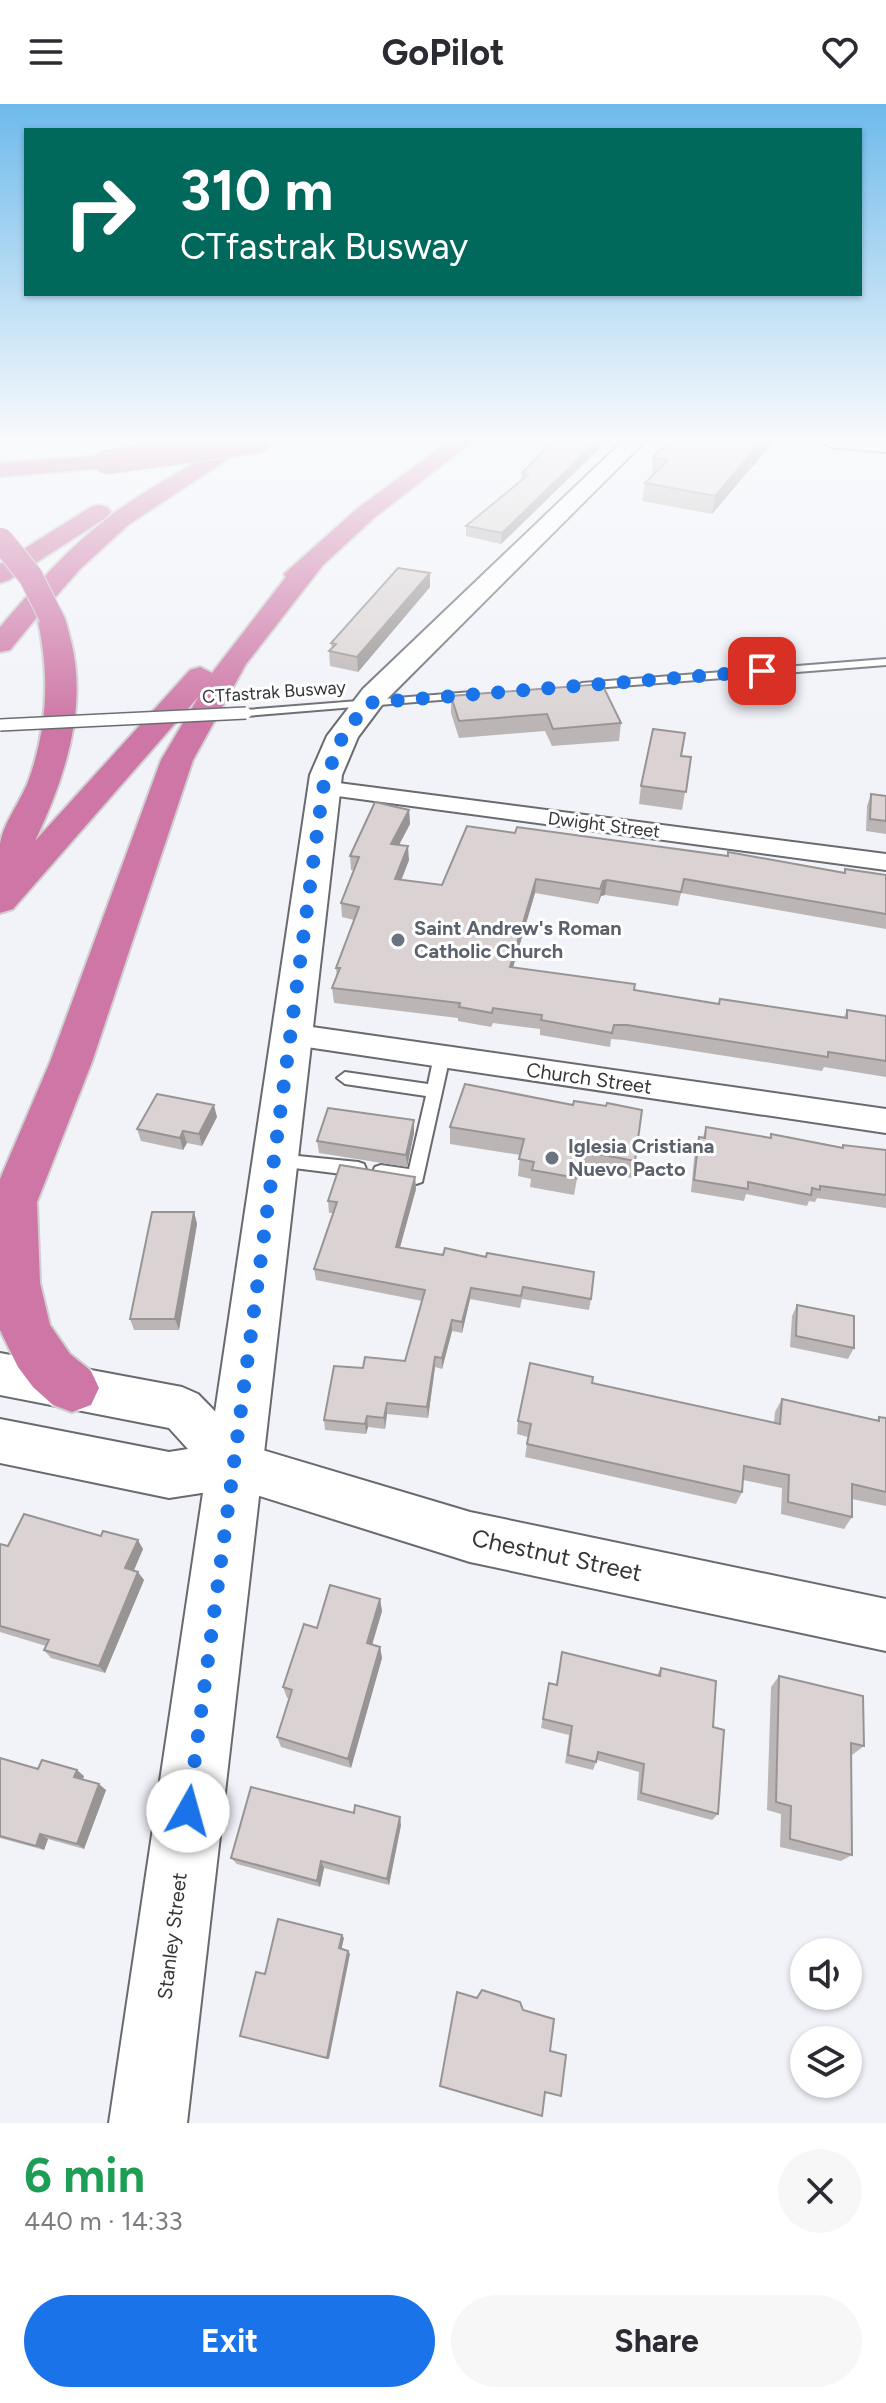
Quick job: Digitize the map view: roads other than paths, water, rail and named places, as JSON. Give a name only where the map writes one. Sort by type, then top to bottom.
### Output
[{"type":"highway","points":[[0,575],[64,535]]},
{"type":"highway","points":[[0,644],[65,569],[102,535]]},
{"type":"highway","points":[[0,901],[101,791],[223,650],[340,535]]},
{"type":"highway","points":[[0,540],[31,577],[51,617],[60,649],[63,686],[57,736],[40,794],[0,874]]},
{"type":"highway","points":[[72,1388],[49,1369],[33,1348],[18,1312],[8,1218],[71,1062],[177,760],[233,662],[317,555]]},
{"type":"main road","name":"Stanley Street","points":[[148,2123],[323,788],[339,743],[367,703],[539,535]]},
{"type":"street","name":"Dwight Street","points":[[323,788],[886,862]]},
{"type":"street","name":"Church Street","points":[[291,1035],[886,1121]]},
{"type":"street","points":[[0,1374],[182,1409],[234,1465]]},
{"type":"street","name":"Chestnut Street","points":[[0,1441],[169,1475],[234,1465],[470,1537],[886,1625]]},
{"type":"lane","points":[[575,686],[886,662]]},
{"type":"lane","name":"CTfastrak Busway","points":[[0,725],[246,713],[482,694]]},
{"type":"lane","points":[[275,1159],[416,1177],[442,1056]]},
{"type":"lane","points":[[345,1078],[434,1091]]},
{"type":"place","name":"Saint Andrew's Roman Catholic Church","points":[[398,940]]},
{"type":"place","name":"Iglesia Cristiana Nuevo Pacto","points":[[552,1158]]}]
